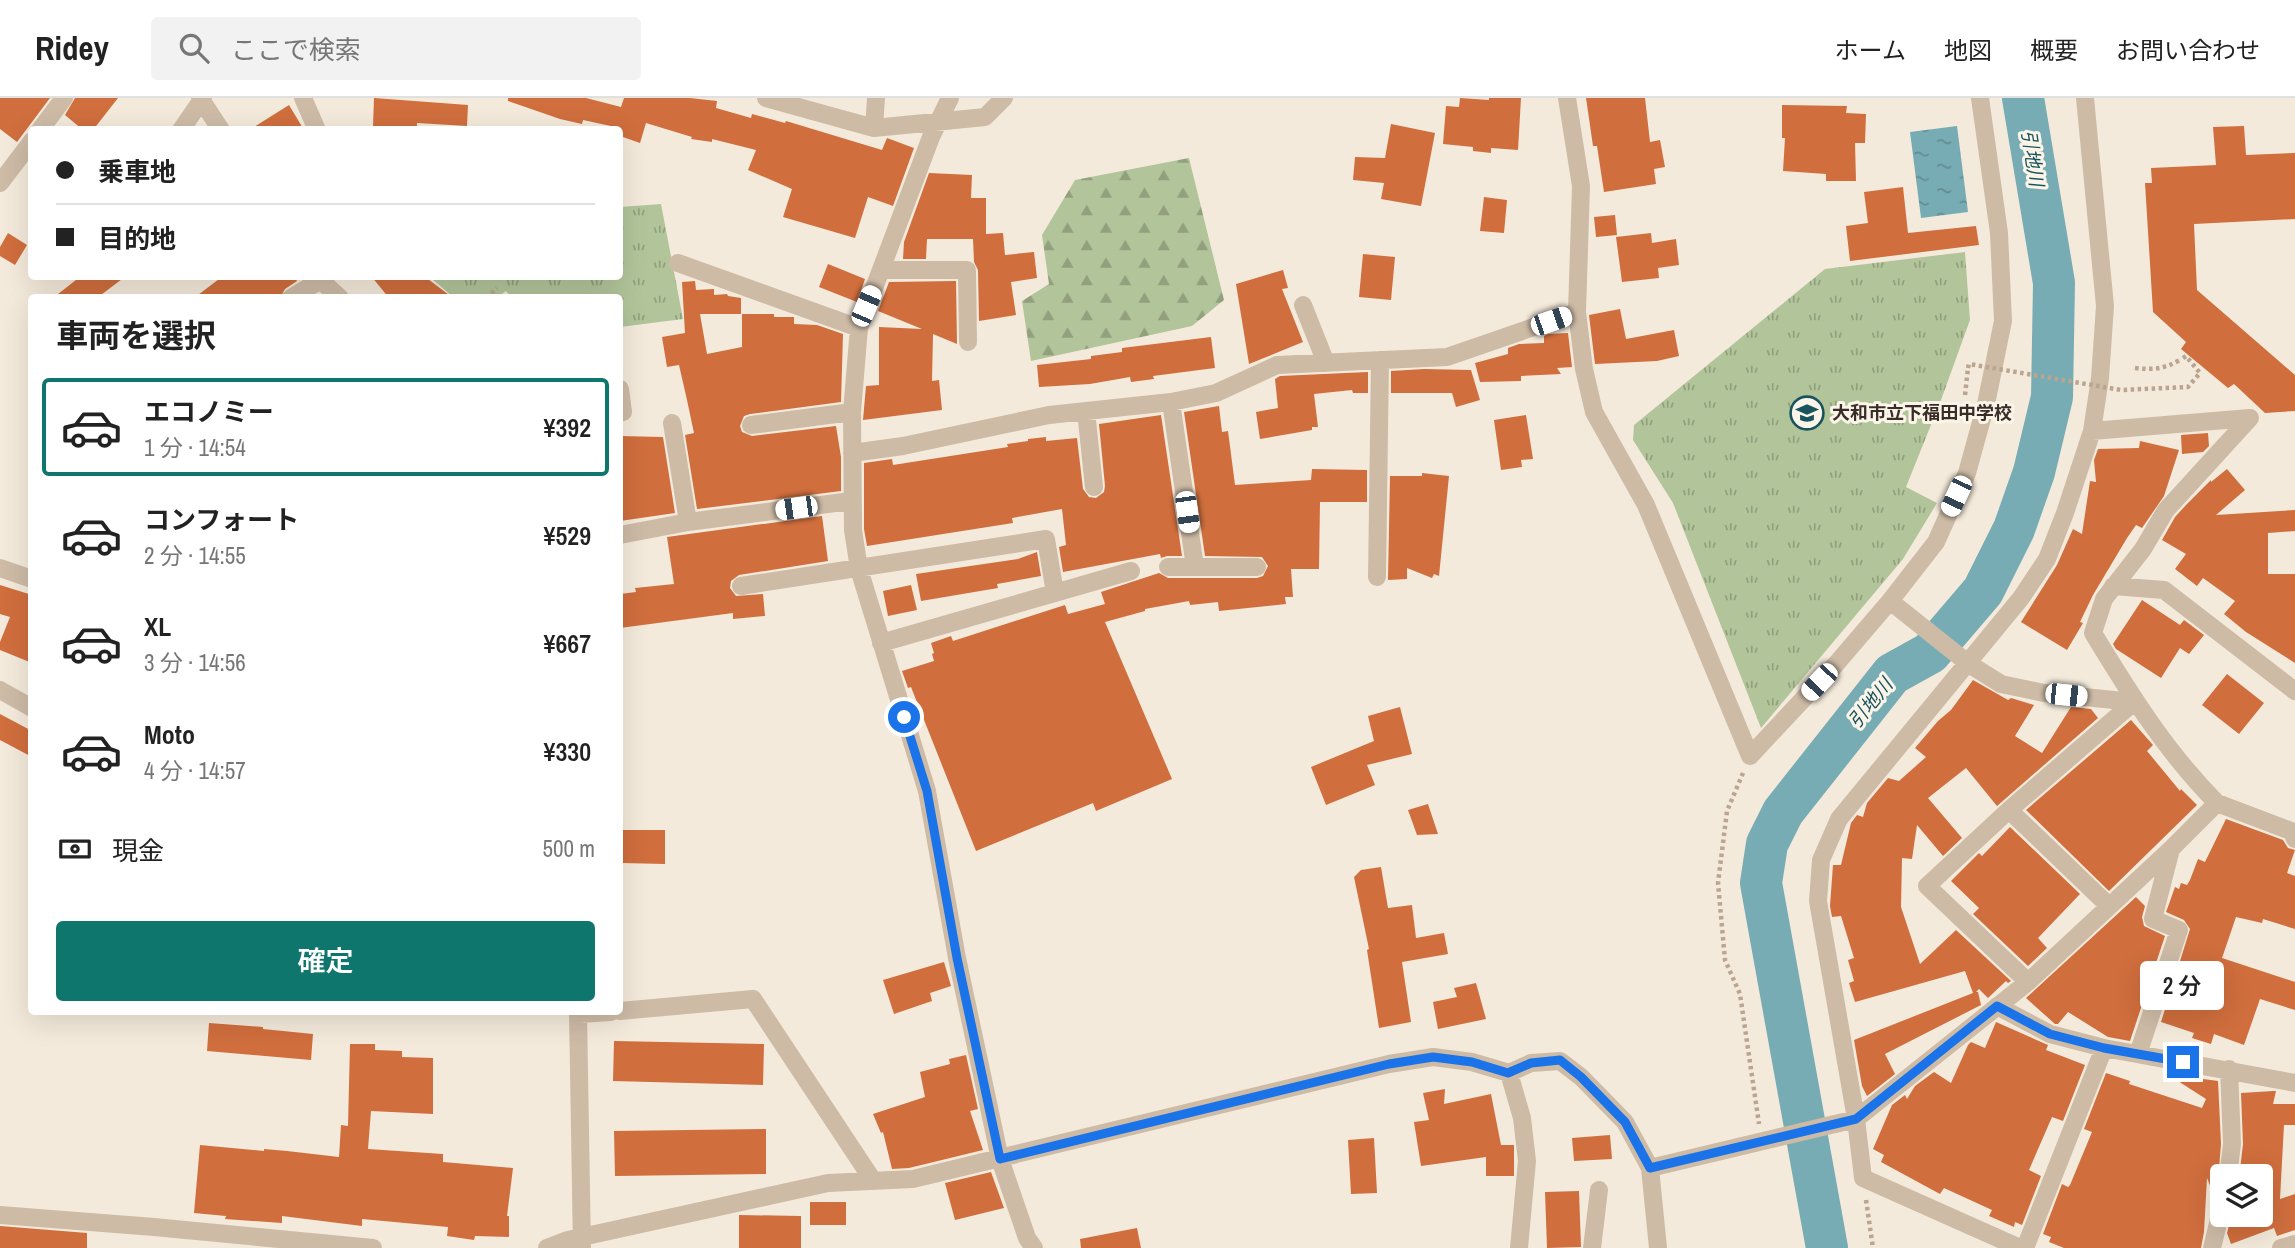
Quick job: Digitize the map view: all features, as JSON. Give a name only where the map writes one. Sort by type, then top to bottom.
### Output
[{"type":"street","points":[[43,126],[64,98]]},
{"type":"street","points":[[303,98],[315,126]]},
{"type":"street","points":[[766,98],[874,128],[985,117],[1003,98]]},
{"type":"street","points":[[874,128],[876,98]]},
{"type":"street","points":[[950,98],[937,123],[859,328],[852,412],[853,530],[859,569],[927,791],[957,958],[1000,1159],[1027,1238],[1034,1248]]},
{"type":"street","points":[[1567,98],[1581,186],[1577,312],[1584,369],[1594,412],[1646,505],[1750,756],[1894,605],[1936,542],[1967,473],[1986,404],[2003,321],[1999,233],[1980,98]]},
{"type":"street","points":[[2085,98],[2105,306],[2100,378],[2092,431],[2048,559],[2021,598],[1966,660],[1839,819],[1821,860],[1818,901],[1856,1119],[1863,1178],[2022,1248],[2104,1048]]},
{"type":"street","points":[[184,126],[202,99],[219,126]]},
{"type":"street","points":[[0,183],[6,163],[28,144]]},
{"type":"street","points":[[678,263],[859,328]]},
{"type":"street","points":[[881,270],[967,270],[968,342]]},
{"type":"street","points":[[296,294],[317,280]]},
{"type":"street","points":[[319,280],[335,294]]},
{"type":"street","points":[[1303,304],[1326,363]]},
{"type":"street","points":[[852,453],[903,446],[1049,415],[1171,402],[1216,393],[1277,365],[1447,357],[1577,312]]},
{"type":"street","points":[[1377,577],[1380,360]]},
{"type":"street","points":[[1171,402],[1195,567]]},
{"type":"street","points":[[1086,411],[1094,487]]},
{"type":"street","points":[[751,425],[852,412]]},
{"type":"street","points":[[2092,431],[2250,418],[2166,510],[2143,549],[2104,598],[2093,633],[2134,702],[2190,776],[2217,803],[2291,831],[2295,839]]},
{"type":"street","points":[[672,423],[688,522]]},
{"type":"street","points":[[623,534],[688,522],[851,500]]},
{"type":"street","points":[[741,586],[1046,539],[1055,593]]},
{"type":"street","points":[[1168,567],[1257,567]]},
{"type":"street","points":[[0,568],[28,578]]},
{"type":"street","points":[[881,643],[1131,570]]},
{"type":"street","points":[[2113,586],[2164,590],[2295,691]]},
{"type":"street","points":[[1894,605],[2001,684],[2044,693],[2134,702]]},
{"type":"street","points":[[0,690],[28,706]]},
{"type":"street","points":[[2028,982],[1927,886],[2009,810],[2134,702]]},
{"type":"street","points":[[1650,1168],[1856,1119],[2028,982],[2217,803]]},
{"type":"street","points":[[2009,810],[2109,906]]},
{"type":"street","points":[[2138,1054],[2179,930],[2153,919],[2171,849]]},
{"type":"street","points":[[623,1011],[753,999],[872,1179]]},
{"type":"street","points":[[1997,1006],[2050,1034],[2104,1048],[2295,1083]]},
{"type":"street","points":[[578,1015],[583,1242]]},
{"type":"street","points":[[547,1248],[583,1242],[828,1183],[913,1179],[1389,1064],[1433,1057],[1472,1062],[1508,1073],[1531,1063],[1560,1060],[1581,1077],[1625,1122],[1650,1168],[1658,1248]]},
{"type":"street","points":[[2229,1069],[2232,1144],[2230,1164]]},
{"type":"street","points":[[1508,1073],[1522,1118],[1527,1161],[1519,1248]]},
{"type":"street","points":[[1592,1248],[1599,1190]]},
{"type":"street","points":[[0,1215],[373,1248]]},
{"type":"street","points":[[2212,1248],[2217,1227]]},
{"type":"street","points":[[2281,1248],[2295,1244]]},
{"type":"path","points":[[490,294],[497,288]]},
{"type":"path","points":[[1963,407],[1969,364],[2121,390],[2188,387],[2200,373],[2186,356],[2168,367],[2153,370],[2135,368]]},
{"type":"path","points":[[1750,756],[1727,811],[1718,883],[1725,960],[1740,994],[1765,1141]]},
{"type":"path","points":[[1863,1178],[1873,1248]]},
{"type":"green space","points":[[1189,158],[1224,300],[1192,326],[1031,361],[1022,301],[1049,284],[1042,235],[1075,180]]},
{"type":"green space","points":[[661,204],[683,319],[623,327],[623,294],[508,294],[506,291],[502,294],[450,294],[433,280],[623,280],[623,207]]},
{"type":"green space","name":"大和市立下福田中学校","points":[[1965,252],[1970,320],[1906,487],[1937,503],[1903,559],[1761,728],[1673,503],[1633,440],[1634,425],[1825,269]]},
{"type":"water","points":[[1957,126],[1968,212],[1921,218],[1910,132]]},
{"type":"building","points":[[0,98],[50,98],[17,142],[0,129]]},
{"type":"building","points":[[75,98],[118,98],[96,126],[78,126],[65,115]]},
{"type":"building","points":[[374,98],[468,105],[467,126],[417,123],[417,126],[373,126]]},
{"type":"building","points":[[508,98],[586,98],[621,107],[624,98],[690,98],[717,101],[716,108],[751,118],[752,114],[785,123],[786,121],[882,150],[887,138],[914,148],[893,206],[868,197],[855,238],[783,217],[792,189],[748,170],[756,150],[712,139],[712,142],[691,139],[692,137],[646,123],[640,143],[623,137],[623,126],[583,120],[582,124],[508,101]]},
{"type":"building","points":[[1460,98],[1521,98],[1518,150],[1491,148],[1491,153],[1473,151],[1473,147],[1443,144],[1446,106],[1459,107]]},
{"type":"building","points":[[1586,98],[1645,98],[1650,142],[1660,140],[1665,167],[1654,169],[1656,184],[1604,192],[1597,146],[1593,146]]},
{"type":"building","points":[[289,105],[302,126],[255,126]]},
{"type":"building","points":[[1782,105],[1847,106],[1846,113],[1866,114],[1865,143],[1855,143],[1856,181],[1826,181],[1826,174],[1783,171],[1785,138],[1782,138]]},
{"type":"building","points":[[1391,124],[1435,133],[1421,206],[1381,199],[1384,183],[1353,180],[1355,157],[1385,158]]},
{"type":"building","points":[[2244,126],[2246,155],[2295,153],[2295,219],[2194,224],[2197,290],[2295,375],[2295,411],[2265,413],[2234,384],[2228,388],[2181,349],[2186,342],[2153,312],[2145,183],[2152,183],[2151,168],[2216,165],[2213,127]]},
{"type":"building","points":[[929,173],[972,175],[971,198],[986,198],[986,234],[1003,233],[1005,255],[1034,252],[1037,278],[1011,282],[1016,315],[979,321],[978,270],[974,262],[973,239],[927,239],[926,259],[903,259],[904,242]]},
{"type":"building","points":[[1903,187],[1908,233],[1976,226],[1979,245],[1850,261],[1846,226],[1868,223],[1864,192]]},
{"type":"building","points":[[1484,197],[1507,200],[1504,233],[1480,231]]},
{"type":"building","points":[[1615,215],[1617,235],[1596,237],[1594,217]]},
{"type":"building","points":[[8,233],[27,245],[15,265],[0,256],[0,247]]},
{"type":"building","points":[[1651,233],[1652,243],[1676,239],[1679,265],[1658,268],[1659,278],[1622,282],[1616,237]]},
{"type":"building","points":[[1363,254],[1395,257],[1391,300],[1359,297]]},
{"type":"building","points":[[828,264],[865,279],[857,302],[819,287]]},
{"type":"building","points":[[1283,270],[1288,288],[1282,289],[1303,342],[1249,364],[1236,284]]},
{"type":"building","points":[[76,280],[121,280],[102,294],[58,294]]},
{"type":"building","points":[[218,280],[297,281],[282,294],[199,294]]},
{"type":"building","points":[[374,280],[429,280],[448,294],[386,294]]},
{"type":"building","points":[[695,281],[696,290],[714,289],[714,295],[727,294],[741,298],[741,314],[700,314],[707,354],[742,347],[742,314],[794,317],[794,324],[817,325],[843,334],[841,402],[750,414],[744,416],[740,426],[742,432],[752,436],[836,426],[841,457],[841,491],[697,509],[685,435],[694,433],[679,365],[667,367],[662,337],[685,333],[682,282]]},
{"type":"building","points":[[956,281],[957,344],[933,334],[932,381],[939,380],[942,410],[863,420],[866,386],[879,385],[879,327],[922,329],[878,311],[889,282]]},
{"type":"building","points":[[1620,309],[1626,339],[1674,330],[1679,356],[1657,361],[1595,364],[1589,315]]},
{"type":"building","points":[[1568,333],[1572,367],[1557,368],[1561,374],[1521,376],[1521,381],[1480,382],[1475,363],[1508,354],[1508,348],[1519,344],[1544,343],[1544,336],[1548,334]]},
{"type":"building","points":[[1211,337],[1215,368],[1153,376],[1154,379],[1131,382],[1130,377],[1090,384],[1039,387],[1037,365],[1091,359],[1091,356],[1122,352],[1122,348]]},
{"type":"building","points":[[1471,370],[1480,400],[1456,407],[1452,393],[1391,393],[1391,371]]},
{"type":"building","points":[[1368,372],[1368,393],[1353,393],[1352,390],[1314,394],[1318,427],[1260,439],[1256,412],[1278,408],[1275,379],[1280,376]]},
{"type":"building","points":[[1219,406],[1222,432],[1228,431],[1235,485],[1311,480],[1312,469],[1367,470],[1367,502],[1320,502],[1319,569],[1291,569],[1293,597],[1285,597],[1286,604],[1219,611],[1218,602],[1190,605],[1189,601],[1145,609],[1105,622],[1172,779],[1096,811],[1093,803],[976,851],[911,687],[908,688],[902,671],[934,661],[931,643],[951,636],[953,641],[1065,605],[1068,614],[1105,604],[1101,592],[1159,573],[1168,578],[1263,576],[1268,566],[1262,557],[1205,556],[1184,412]]},
{"type":"building","points":[[1161,415],[1182,556],[1161,558],[1160,554],[1063,572],[1059,547],[1066,545],[1062,509],[1012,518],[1013,523],[867,546],[864,529],[864,463],[892,459],[893,465],[1008,447],[1007,444],[1028,439],[1046,437],[1046,441],[1077,438],[1083,489],[1089,497],[1096,498],[1104,492],[1105,486],[1099,424]]},
{"type":"building","points":[[1526,415],[1533,459],[1521,460],[1522,467],[1501,470],[1494,420]]},
{"type":"building","points":[[2208,433],[2209,446],[2203,452],[2182,454],[2181,435]]},
{"type":"building","points":[[623,436],[663,437],[675,513],[623,521]]},
{"type":"building","points":[[2140,441],[2179,450],[2164,496],[2142,528],[2136,525],[2127,538],[2093,595],[2080,622],[2083,623],[2067,650],[2021,622],[2057,565],[2073,529],[2082,534],[2090,481],[2096,482],[2094,460],[2098,449],[2139,448]]},
{"type":"building","points":[[2227,469],[2245,490],[2216,515],[2295,510],[2295,531],[2268,533],[2268,574],[2295,574],[2295,663],[2246,632],[2224,614],[2235,601],[2203,578],[2197,586],[2175,569],[2186,554],[2162,540],[2175,517],[2211,480]]},
{"type":"building","points":[[1422,473],[1449,476],[1439,576],[1434,574],[1432,578],[1407,568],[1407,579],[1388,580],[1390,476],[1422,476]]},
{"type":"building","points":[[822,516],[828,561],[739,575],[731,581],[730,588],[736,596],[763,594],[765,616],[733,619],[733,613],[623,628],[623,594],[636,592],[635,588],[674,584],[667,537]]},
{"type":"building","points":[[1037,552],[1041,576],[997,584],[998,588],[921,601],[916,574],[1018,559]]},
{"type":"building","points":[[0,585],[28,594],[28,661],[0,650],[0,642],[10,617],[0,614]]},
{"type":"building","points":[[911,585],[917,610],[888,616],[883,591]]},
{"type":"building","points":[[2142,600],[2180,625],[2184,620],[2204,635],[2189,654],[2180,648],[2161,678],[2116,649],[2113,644]]},
{"type":"building","points":[[2227,674],[2264,703],[2239,734],[2202,705]]},
{"type":"building","points":[[1973,680],[2008,700],[2011,698],[2034,705],[2015,736],[2042,753],[2071,707],[2091,709],[2098,718],[1997,806],[1966,768],[1928,798],[1962,838],[1943,856],[1917,825],[1912,859],[1902,858],[1901,907],[1920,964],[1956,930],[2011,981],[2006,981],[1988,998],[1979,989],[1976,992],[1981,1005],[1885,1054],[1895,1074],[1867,1096],[1862,1086],[1854,1040],[1973,993],[1965,971],[1855,1002],[1849,983],[1854,981],[1848,960],[1854,958],[1841,916],[1832,917],[1830,906],[1833,865],[1841,865],[1851,823],[1857,815],[1863,817],[1867,803],[1888,778],[1899,781],[1926,757],[1915,748],[1951,710]]},
{"type":"building","points":[[1400,707],[1412,754],[1367,765],[1375,785],[1326,805],[1311,767],[1374,741],[1368,716]]},
{"type":"building","points":[[0,714],[28,729],[28,755],[0,740]]},
{"type":"building","points":[[2131,720],[2153,745],[2147,751],[2180,791],[2181,789],[2197,805],[2109,891],[2026,810]]},
{"type":"building","points":[[1428,804],[1438,834],[1417,835],[1408,810]]},
{"type":"building","points":[[2226,819],[2283,840],[2288,848],[2295,850],[2287,873],[2295,876],[2295,929],[2263,919],[2262,923],[2236,917],[2222,958],[2295,982],[2295,1010],[2260,999],[2244,1045],[2214,1034],[2211,1044],[2192,1038],[2194,1033],[2161,1022],[2190,929],[2184,920],[2166,912],[2175,887],[2179,889],[2181,883],[2187,885],[2198,859],[2205,862]]},
{"type":"building","points":[[2010,827],[2080,894],[2038,938],[2047,948],[2028,966],[1973,914],[1979,908],[1951,881],[1979,853],[1982,856]]},
{"type":"building","points":[[623,830],[665,830],[665,864],[623,863]]},
{"type":"building","points":[[1381,867],[1388,908],[1412,905],[1416,938],[1444,933],[1448,954],[1402,962],[1411,1022],[1379,1028],[1367,950],[1369,949],[1354,877],[1361,870]]},
{"type":"building","points":[[2136,897],[2145,906],[2142,917],[2144,926],[2165,936],[2130,1041],[2108,1037],[2068,1012],[2055,1024],[2026,998]]},
{"type":"building","points":[[944,962],[951,986],[930,993],[932,1001],[894,1014],[883,980]]},
{"type":"building","points":[[1476,983],[1486,1019],[1438,1029],[1433,1002],[1457,997],[1454,988]]},
{"type":"building","points":[[1996,1022],[2048,1045],[2046,1050],[2085,1065],[2063,1121],[2052,1117],[2029,1170],[2041,1176],[2022,1225],[2015,1222],[2014,1227],[1989,1216],[1992,1210],[1944,1188],[1940,1194],[1881,1162],[1884,1155],[1873,1149],[1892,1105],[1905,1095],[1907,1099],[1915,1086],[1934,1072],[1951,1083],[1968,1045],[1971,1042],[1985,1048]]},
{"type":"building","points":[[209,1023],[313,1034],[311,1060],[207,1051]]},
{"type":"building","points":[[614,1041],[764,1044],[763,1085],[613,1081]]},
{"type":"building","points":[[350,1044],[375,1044],[375,1050],[402,1051],[402,1057],[433,1058],[433,1114],[371,1111],[368,1149],[443,1154],[443,1162],[513,1168],[507,1216],[509,1237],[475,1236],[474,1240],[447,1236],[448,1227],[362,1219],[362,1226],[282,1216],[282,1223],[225,1219],[226,1216],[194,1213],[200,1145],[339,1157],[341,1125],[348,1126]]},
{"type":"building","points":[[966,1055],[978,1109],[970,1111],[983,1150],[909,1168],[892,1169],[883,1132],[881,1133],[873,1114],[925,1097],[920,1072],[950,1064],[949,1059]]},
{"type":"building","points":[[2106,1073],[2130,1081],[2129,1084],[2202,1108],[2206,1099],[2167,1074],[2218,1081],[2219,1164],[2210,1164],[2210,1186],[2207,1178],[2201,1248],[2064,1248],[2049,1242],[2051,1237],[2043,1234],[2062,1184],[2068,1187],[2070,1185],[2092,1132],[2084,1129]]},
{"type":"building","points":[[1445,1089],[1444,1104],[1491,1094],[1501,1145],[1514,1145],[1514,1176],[1486,1176],[1486,1157],[1421,1166],[1414,1122],[1429,1120],[1423,1093]]},
{"type":"building","points":[[2276,1091],[2273,1104],[2295,1104],[2295,1125],[2284,1125],[2280,1199],[2295,1194],[2295,1230],[2277,1236],[2274,1228],[2231,1244],[2227,1233],[2229,1227],[2273,1227],[2273,1164],[2241,1164],[2243,1144],[2241,1093]]},
{"type":"building","points":[[766,1129],[766,1174],[615,1176],[614,1131]]},
{"type":"building","points":[[1610,1135],[1612,1159],[1574,1161],[1572,1138]]},
{"type":"building","points":[[1374,1138],[1377,1193],[1351,1194],[1348,1140]]},
{"type":"building","points":[[991,1172],[1004,1208],[955,1220],[945,1183]]},
{"type":"building","points":[[1579,1191],[1581,1247],[1547,1248],[1545,1192]]},
{"type":"building","points":[[810,1202],[846,1202],[846,1225],[810,1225]]},
{"type":"building","points":[[739,1215],[801,1216],[801,1248],[739,1248]]},
{"type":"building","points":[[0,1226],[87,1233],[87,1248],[0,1248]]},
{"type":"building","points":[[1137,1228],[1141,1248],[1081,1248],[1080,1239]]},
{"type":"waterway","name":"引地川","points":[[1827,1248],[1761,883],[1767,844],[1783,812],[1892,674],[1930,653],[1983,591],[2014,529],[2034,472],[2052,397],[2054,283],[2023,98]]},
{"type":"place","name":"大和市立下福田中学校","points":[[1807,413]]},
{"type":"route","points":[[904,717],[927,791],[957,958],[1000,1159],[1389,1064],[1433,1057],[1472,1062],[1508,1073],[1531,1063],[1560,1060],[1581,1077],[1625,1122],[1650,1168],[1856,1119],[1997,1006],[2050,1034],[2104,1048],[2183,1062]]}]
